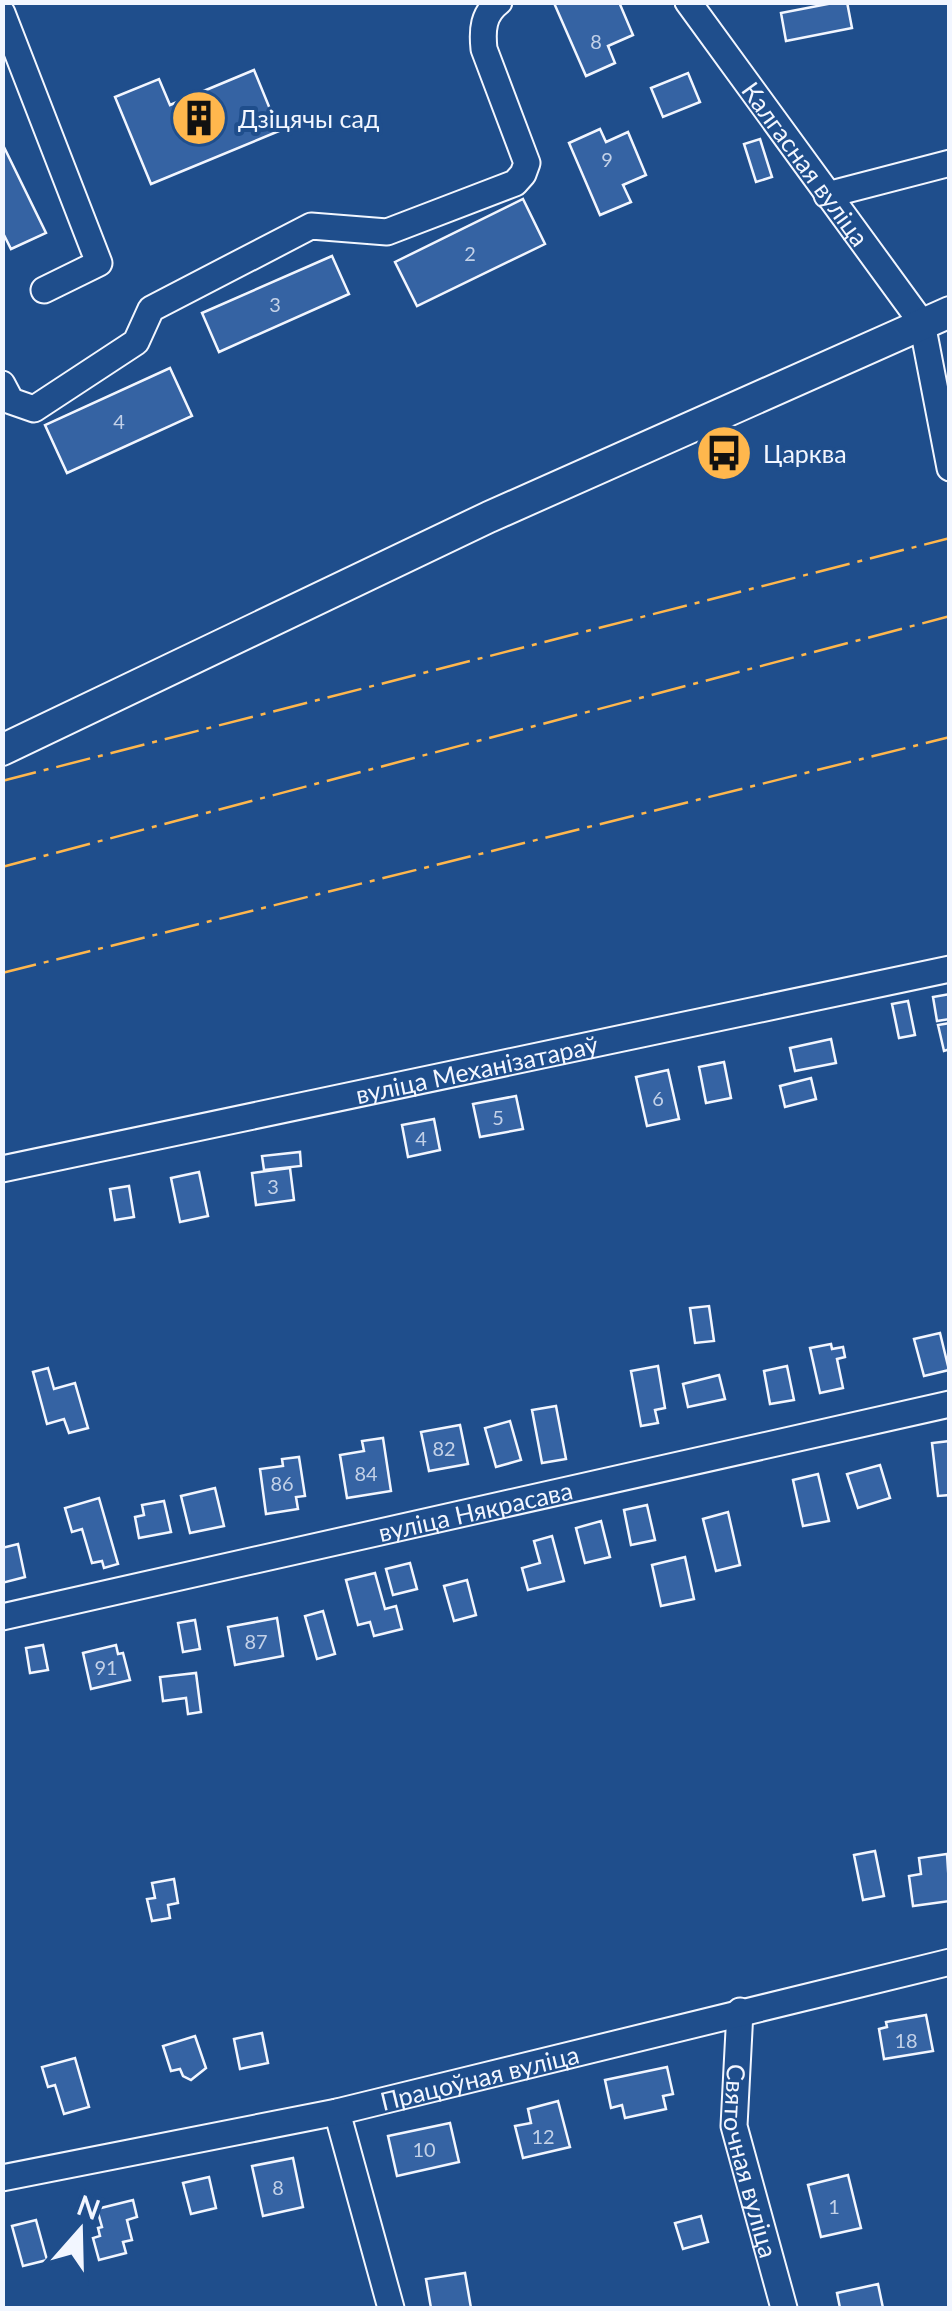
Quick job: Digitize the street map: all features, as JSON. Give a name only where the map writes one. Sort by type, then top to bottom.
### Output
[{"type":"main road","points":[[2,750],[489,517],[936,318]]},
{"type":"street","points":[[2,384],[11,401],[34,409],[136,342],[151,309],[310,226],[388,232],[515,183],[527,162],[484,49],[482,32],[489,10],[499,2]]},
{"type":"street","name":"Калгасная вуліца","points":[[688,2],[827,195],[936,318]]},
{"type":"street","points":[[2,13],[98,263],[44,290]]},
{"type":"street","points":[[827,195],[950,163]]},
{"type":"street","points":[[936,318],[950,468]]},
{"type":"street","name":"вуліца Механізатараў","points":[[2,1168],[950,968]]},
{"type":"street","name":"вуліца Някрасава","points":[[2,1617],[950,1404]]},
{"type":"street","name":"Працоўная вуліца","points":[[2,2178],[337,2112],[950,1962]]},
{"type":"street","name":"Святочная вуліца","points":[[740,2012],[734,2126],[784,2308]]},
{"type":"street","points":[[337,2112],[391,2308]]},
{"type":"building","points":[[619,2],[633,35],[608,46],[615,63],[586,76],[554,3]]},
{"type":"building","points":[[847,2],[852,28],[786,41],[781,13]]},
{"type":"building","name":"Дзіцячы сад","points":[[254,70],[279,131],[151,184],[115,97],[159,79],[170,105]]},
{"type":"building","points":[[688,73],[700,102],[663,117],[651,88]]},
{"type":"building","points":[[600,129],[606,142],[628,132],[646,175],[623,185],[631,202],[600,215],[569,143]]},
{"type":"building","points":[[760,139],[772,177],[756,182],[744,144]]},
{"type":"building","points":[[2,143],[46,233],[11,249],[2,231]]},
{"type":"building","points":[[523,199],[545,244],[417,306],[395,262]]},
{"type":"building","points":[[332,256],[349,294],[219,352],[202,313]]},
{"type":"building","points":[[170,368],[192,416],[67,473],[45,425]]},
{"type":"building","points":[[950,994],[950,1019],[937,1021],[933,997]]},
{"type":"building","points":[[908,1001],[915,1035],[899,1038],[892,1004]]},
{"type":"building","points":[[950,1023],[950,1049],[944,1051],[938,1025]]},
{"type":"building","points":[[831,1039],[836,1063],[795,1071],[790,1048]]},
{"type":"building","points":[[724,1062],[731,1098],[706,1103],[699,1067]]},
{"type":"building","points":[[668,1070],[679,1119],[647,1126],[636,1077]]},
{"type":"building","points":[[811,1078],[816,1099],[785,1107],[780,1086]]},
{"type":"building","points":[[516,1096],[523,1129],[480,1137],[473,1104]]},
{"type":"building","points":[[434,1119],[440,1150],[408,1157],[402,1125]]},
{"type":"building","points":[[300,1152],[301,1166],[264,1170],[262,1156]]},
{"type":"building","points":[[290,1168],[294,1200],[256,1205],[252,1173]]},
{"type":"building","points":[[199,1172],[208,1216],[180,1222],[171,1178]]},
{"type":"building","points":[[129,1186],[134,1217],[115,1220],[110,1189]]},
{"type":"building","points":[[709,1306],[714,1341],[695,1343],[690,1308]]},
{"type":"building","points":[[940,1333],[949,1370],[924,1376],[914,1339]]},
{"type":"building","points":[[831,1344],[832,1349],[843,1347],[845,1357],[837,1359],[843,1388],[820,1393],[810,1348]]},
{"type":"building","points":[[658,1366],[665,1408],[655,1410],[658,1423],[641,1426],[631,1371]]},
{"type":"building","points":[[787,1366],[794,1400],[770,1404],[764,1371]]},
{"type":"building","points":[[48,1368],[54,1389],[75,1383],[88,1428],[69,1433],[64,1419],[47,1424],[33,1372]]},
{"type":"building","points":[[719,1375],[725,1399],[688,1407],[683,1384]]},
{"type":"building","points":[[556,1406],[566,1459],[542,1463],[532,1410]]},
{"type":"building","points":[[510,1421],[521,1460],[496,1467],[485,1428]]},
{"type":"building","points":[[460,1425],[468,1464],[429,1471],[421,1432]]},
{"type":"building","points":[[383,1438],[391,1491],[347,1498],[340,1455],[364,1451],[362,1441]]},
{"type":"building","points":[[950,1441],[950,1495],[938,1496],[932,1443]]},
{"type":"building","points":[[299,1457],[305,1496],[296,1497],[298,1509],[266,1514],[260,1469],[283,1466],[282,1459]]},
{"type":"building","points":[[880,1465],[890,1498],[858,1508],[847,1474]]},
{"type":"building","points":[[818,1474],[829,1521],[803,1526],[793,1480]]},
{"type":"building","points":[[215,1488],[224,1526],[190,1533],[181,1496]]},
{"type":"building","points":[[99,1498],[118,1564],[104,1568],[102,1561],[92,1563],[82,1529],[72,1532],[65,1508]]},
{"type":"building","points":[[164,1501],[171,1532],[139,1538],[135,1517],[144,1515],[142,1505]]},
{"type":"building","points":[[647,1505],[655,1540],[631,1545],[624,1510]]},
{"type":"building","points":[[728,1512],[740,1565],[716,1571],[703,1519]]},
{"type":"building","points":[[601,1521],[610,1557],[585,1563],[576,1528]]},
{"type":"building","points":[[552,1536],[564,1581],[528,1590],[522,1568],[540,1563],[534,1541]]},
{"type":"building","points":[[18,1544],[25,1577],[2,1583],[2,1548]]},
{"type":"building","points":[[685,1557],[694,1599],[661,1606],[652,1565]]},
{"type":"building","points":[[410,1563],[417,1589],[393,1595],[386,1569]]},
{"type":"building","points":[[375,1573],[385,1609],[396,1606],[402,1629],[374,1636],[370,1622],[358,1625],[346,1580]]},
{"type":"building","points":[[467,1580],[476,1615],[454,1621],[444,1586]]},
{"type":"building","points":[[323,1611],[335,1654],[317,1659],[305,1616]]},
{"type":"building","points":[[277,1618],[283,1656],[235,1665],[228,1627]]},
{"type":"building","points":[[195,1620],[200,1649],[183,1652],[178,1623]]},
{"type":"building","points":[[43,1645],[48,1670],[30,1673],[26,1648]]},
{"type":"building","points":[[116,1645],[118,1654],[123,1653],[130,1680],[91,1689],[83,1653]]},
{"type":"building","points":[[196,1673],[201,1712],[188,1714],[186,1698],[163,1701],[160,1677]]},
{"type":"building","points":[[875,1851],[884,1896],[863,1900],[854,1855]]},
{"type":"building","points":[[947,1854],[950,1901],[913,1906],[909,1876],[921,1874],[919,1858]]},
{"type":"building","points":[[174,1879],[178,1903],[168,1905],[170,1918],[152,1921],[147,1899],[155,1898],[152,1883]]},
{"type":"building","points":[[926,2015],[933,2051],[884,2059],[879,2029],[887,2027],[886,2022]]},
{"type":"building","points":[[262,2033],[268,2063],[240,2069],[234,2039]]},
{"type":"building","points":[[195,2036],[206,2068],[191,2080],[180,2069],[171,2071],[163,2046]]},
{"type":"building","points":[[75,2058],[89,2107],[64,2114],[55,2085],[48,2087],[42,2067]]},
{"type":"building","points":[[667,2067],[673,2094],[663,2096],[666,2109],[625,2118],[622,2105],[611,2108],[605,2080]]},
{"type":"building","points":[[558,2101],[570,2147],[523,2158],[515,2126],[531,2123],[528,2109]]},
{"type":"building","points":[[450,2123],[459,2162],[397,2176],[388,2136]]},
{"type":"building","points":[[293,2158],[303,2207],[263,2216],[252,2166]]},
{"type":"building","points":[[848,2175],[861,2228],[821,2237],[808,2185]]},
{"type":"building","points":[[209,2177],[216,2208],[191,2214],[183,2183]]},
{"type":"building","points":[[133,2200],[137,2217],[127,2220],[132,2240],[123,2242],[126,2253],[99,2260],[93,2238],[100,2236],[98,2228],[102,2227],[97,2209]]},
{"type":"building","points":[[701,2216],[708,2242],[683,2249],[675,2223]]},
{"type":"building","points":[[36,2220],[47,2260],[23,2266],[12,2226]]},
{"type":"building","points":[[465,2273],[471,2308],[431,2308],[426,2279]]},
{"type":"building","points":[[878,2284],[883,2308],[840,2308],[837,2293]]},
{"type":"power","points":[[2,781],[950,538]]},
{"type":"power","points":[[2,867],[950,616]]},
{"type":"power","points":[[2,973],[950,737]]},
{"type":"place","name":"Дзіцячы сад","points":[[199,118]]},
{"type":"place","name":"Царква","points":[[724,453]]}]
